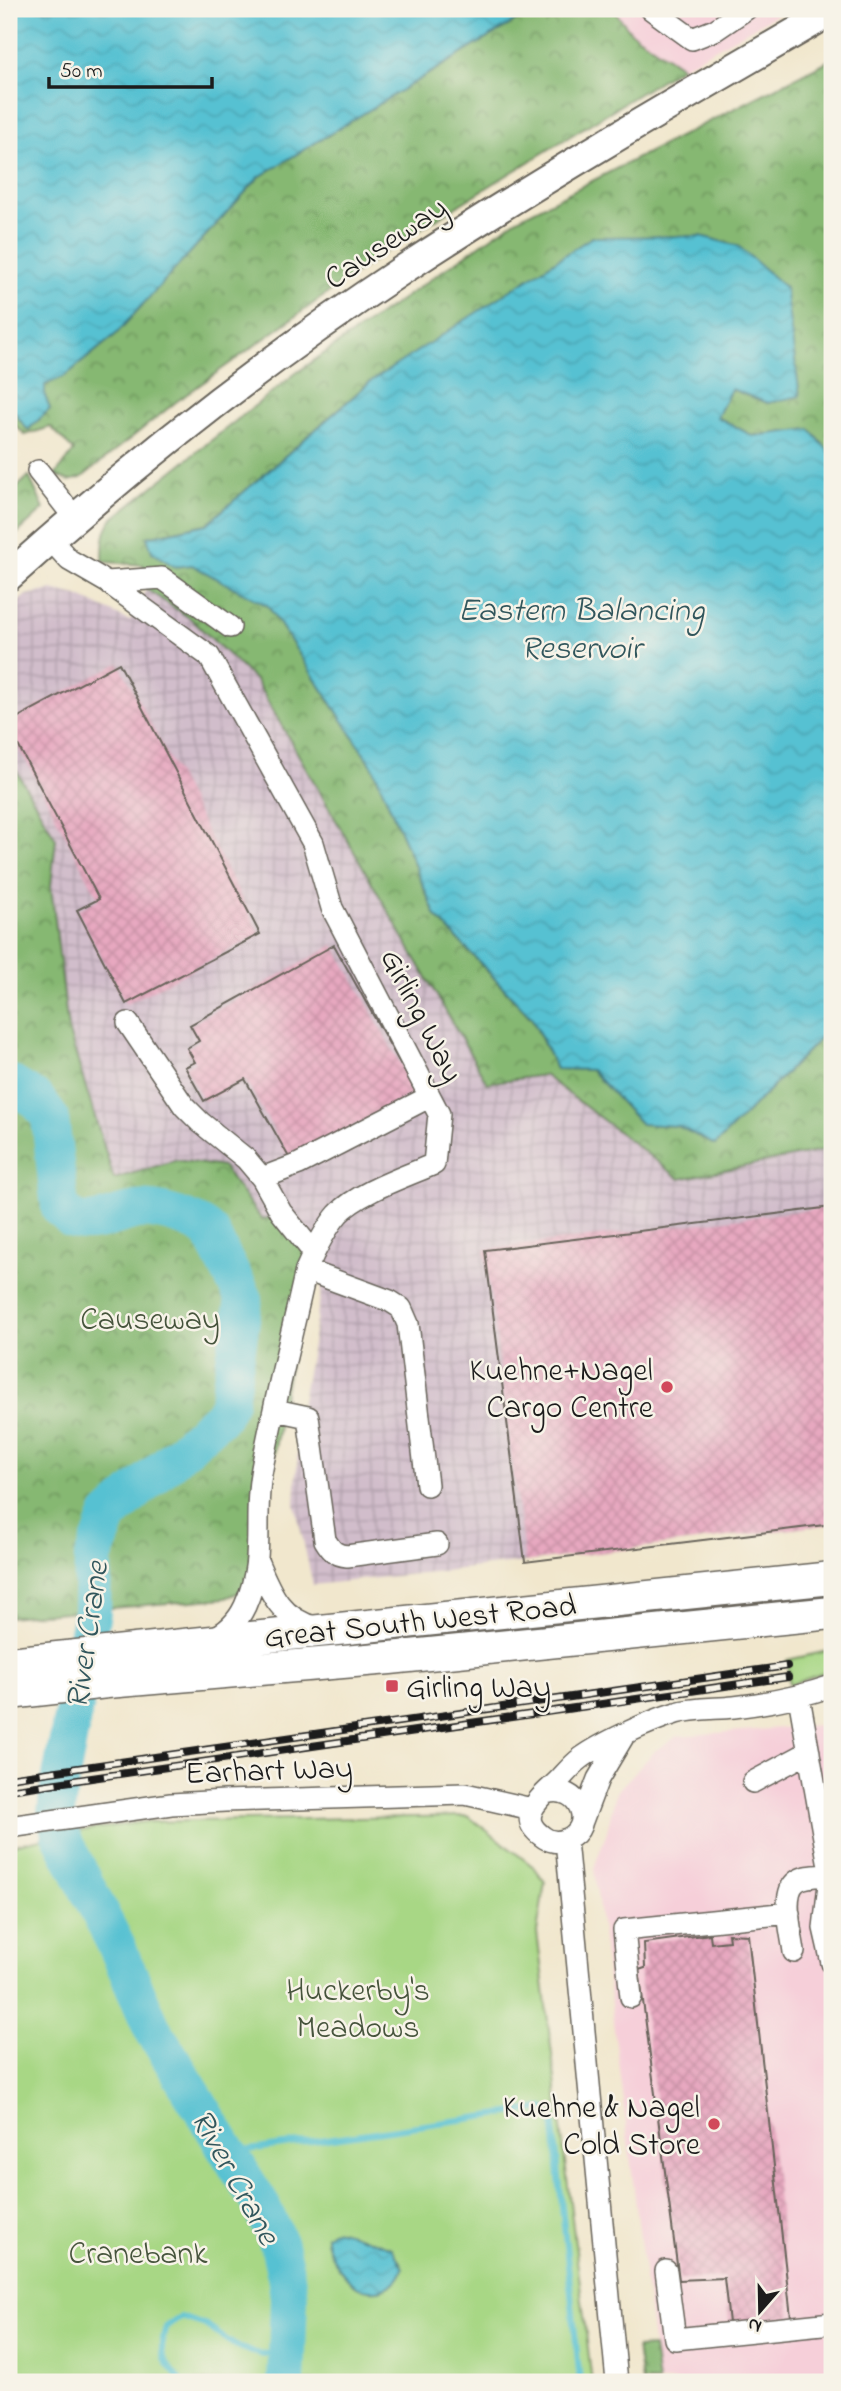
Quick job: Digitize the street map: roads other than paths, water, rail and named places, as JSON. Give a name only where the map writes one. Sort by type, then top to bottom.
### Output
[{"type":"highway","name":"Great South West Road","points":[[111,1667],[206,1642],[832,1577]]},
{"type":"highway","name":"Great South West Road","points":[[9,1693],[43,1674],[111,1667],[390,1658],[832,1613]]},
{"type":"highway","name":"Great South West Road","points":[[9,1663],[43,1674]]},
{"type":"main road","name":"Causeway","points":[[9,576],[74,517],[229,392],[400,271],[634,125],[832,11]]},
{"type":"street","points":[[651,9],[692,39],[715,30],[746,9]]},
{"type":"street","points":[[38,471],[74,517]]},
{"type":"street","name":"Girling Way","points":[[50,539],[69,560],[107,582],[209,656],[313,843],[332,908],[439,1114],[434,1164],[368,1193],[339,1213],[310,1262],[260,1477],[258,1563],[239,1617],[220,1635],[206,1642]]},
{"type":"street","points":[[107,582],[162,578],[230,627]]},
{"type":"street","points":[[128,1023],[184,1106],[246,1159],[262,1178],[310,1262],[401,1308],[408,1324],[427,1485]]},
{"type":"street","points":[[262,1178],[299,1164],[429,1097]]},
{"type":"street","points":[[275,1410],[308,1417],[325,1540],[338,1555],[437,1544]]},
{"type":"street","name":"Girling Way","points":[[258,1563],[280,1606],[294,1620],[330,1629]]},
{"type":"street","points":[[624,1735],[598,1779],[573,1836],[566,1840],[550,1841],[542,1837],[533,1825],[532,1809],[540,1797],[580,1759],[624,1735],[677,1713],[799,1697],[832,1686]]},
{"type":"street","points":[[799,1697],[831,1879],[824,1928],[832,1963]]},
{"type":"street","points":[[754,1782],[809,1752]]},
{"type":"street","points":[[546,1793],[562,1791],[576,1799],[580,1806],[581,1822]]},
{"type":"street","name":"Earhart Way","points":[[9,1827],[172,1804],[465,1794],[532,1809]]},
{"type":"street","points":[[566,1840],[617,2382]]},
{"type":"street","points":[[794,1952],[789,1890],[797,1880],[831,1879]]},
{"type":"street","points":[[631,1997],[624,1930],[789,1913]]},
{"type":"street","points":[[666,2272],[675,2339],[832,2323]]},
{"type":"water","points":[[9,9],[520,9],[517,20],[259,177],[115,335],[65,376],[45,385],[45,396],[50,409],[28,430],[9,406]]},
{"type":"water","name":"Eastern Balancing Reservoir","points":[[701,236],[738,246],[785,287],[800,396],[768,403],[731,389],[717,417],[753,436],[810,429],[832,455],[832,1026],[715,1145],[678,1126],[641,1124],[591,1070],[556,1069],[532,1018],[436,916],[373,767],[268,606],[192,565],[175,567],[152,552],[147,537],[207,524],[370,382],[592,237]]},
{"type":"water","points":[[333,2230],[392,2248],[403,2268],[396,2281],[377,2290],[362,2288],[351,2282],[336,2263],[328,2247],[326,2235]]},
{"type":"waterway","name":"River Crane","points":[[9,1083],[37,1100],[50,1118],[60,1208],[67,1215],[72,1219],[88,1222],[145,1210],[165,1212],[196,1223],[210,1232],[244,1299],[229,1401],[222,1415],[109,1516],[93,1558],[92,1612],[56,1814],[60,1834],[118,1949],[152,2028],[262,2207],[279,2245],[289,2298],[286,2382]]},
{"type":"waterway","points":[[228,2153],[544,2108],[553,2119],[580,2382]]},
{"type":"waterway","name":"River Crane","points":[[182,2382],[166,2362],[162,2352],[166,2327],[181,2317],[205,2325],[237,2347],[263,2355],[287,2350]]},
{"type":"railway","points":[[9,1778],[787,1666]]},
{"type":"railway","points":[[9,1790],[788,1677]]},
{"type":"place","name":"Kuehne+Nagel Cargo Centre","points":[[667,1387]]},
{"type":"place","name":"Girling Way","points":[[392,1686]]},
{"type":"place","name":"Kuehne & Nagel Cold Store","points":[[714,2124]]},
{"type":"park label","name":"Huckerby's Meadows","points":[[358,2008]]},
{"type":"park label","name":"Cranebank","points":[[138,2252]]}]
